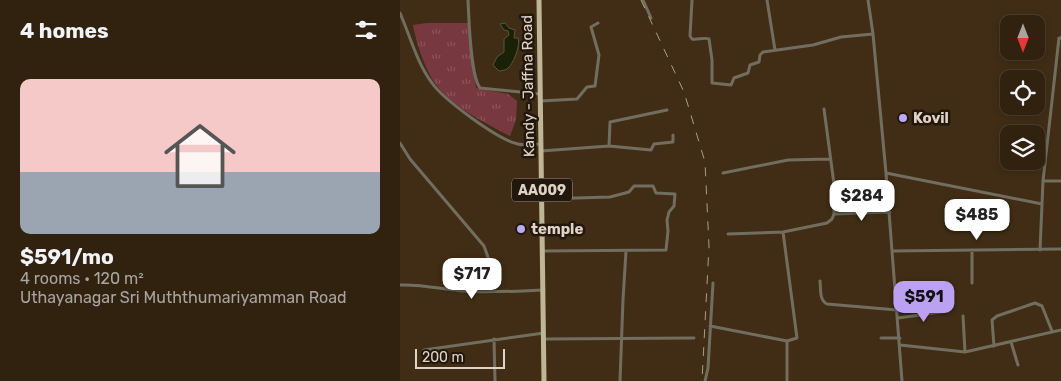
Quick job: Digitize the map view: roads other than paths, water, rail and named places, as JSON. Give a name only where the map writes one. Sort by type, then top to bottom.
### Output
[{"type":"highway","name":"Kandy - Jaffna Road","points":[[539,0],[544,381]]},
{"type":"street","points":[[468,0],[474,65],[480,88],[540,94]]},
{"type":"street","points":[[643,0],[651,18]]},
{"type":"street","points":[[692,0],[690,36],[692,39],[697,40],[709,39],[712,60],[712,84],[731,84],[734,78],[748,73],[750,65],[759,62],[761,54],[775,50],[813,45],[841,37],[873,34]]},
{"type":"street","points":[[767,0],[775,50]]},
{"type":"street","points":[[868,0],[890,212],[902,381]]},
{"type":"street","points":[[400,13],[431,82],[440,93],[500,137],[519,145],[542,144]]},
{"type":"street","points":[[540,101],[576,99],[587,87],[595,86],[599,55],[591,27],[598,23]]},
{"type":"street","points":[[1040,250],[1043,181],[1059,38],[1061,38]]},
{"type":"street","points":[[728,234],[784,232],[826,223],[832,219],[834,214],[834,184],[824,109]]},
{"type":"street","points":[[609,146],[610,122],[667,110]]},
{"type":"street","points":[[541,151],[609,146],[651,150],[654,144],[673,142],[673,134]]},
{"type":"street","points":[[400,143],[410,159],[484,246],[489,260],[490,292]]},
{"type":"street","points":[[723,174],[788,160],[830,159]]},
{"type":"street","points":[[886,173],[1042,204]]},
{"type":"street","points":[[1043,181],[1061,181]]},
{"type":"street","points":[[542,199],[610,197],[629,192],[634,186],[653,186],[656,193],[675,194],[674,206],[669,212],[667,220],[666,250],[543,251]]},
{"type":"street","points":[[834,214],[890,212]]},
{"type":"street","points":[[710,326],[787,342],[794,340],[798,335],[784,232]]},
{"type":"street","points":[[893,250],[1061,249]]},
{"type":"street","points":[[972,250],[972,283]]},
{"type":"street","points":[[620,381],[626,251]]},
{"type":"street","points":[[820,281],[823,302],[827,304],[898,310]]},
{"type":"street","points":[[705,381],[708,368],[713,282]]},
{"type":"street","points":[[400,285],[490,292],[544,290]]},
{"type":"street","points":[[994,346],[992,320],[997,316],[1035,303],[1042,306],[1052,331]]},
{"type":"street","points":[[898,318],[948,310]]},
{"type":"street","points":[[963,316],[965,352]]},
{"type":"street","points":[[900,345],[965,352],[1061,330]]},
{"type":"street","points":[[424,350],[544,333]]},
{"type":"street","points":[[544,340],[694,338]]},
{"type":"street","points":[[881,338],[900,338]]},
{"type":"street","points":[[494,339],[495,381]]},
{"type":"street","points":[[786,381],[787,342]]},
{"type":"street","points":[[1011,342],[1018,365]]},
{"type":"railway","points":[[641,0],[684,92],[705,162],[709,246],[702,381]]},
{"type":"place","name":"Kovil","points":[[903,118]]},
{"type":"place","name":"temple","points":[[521,229]]}]
